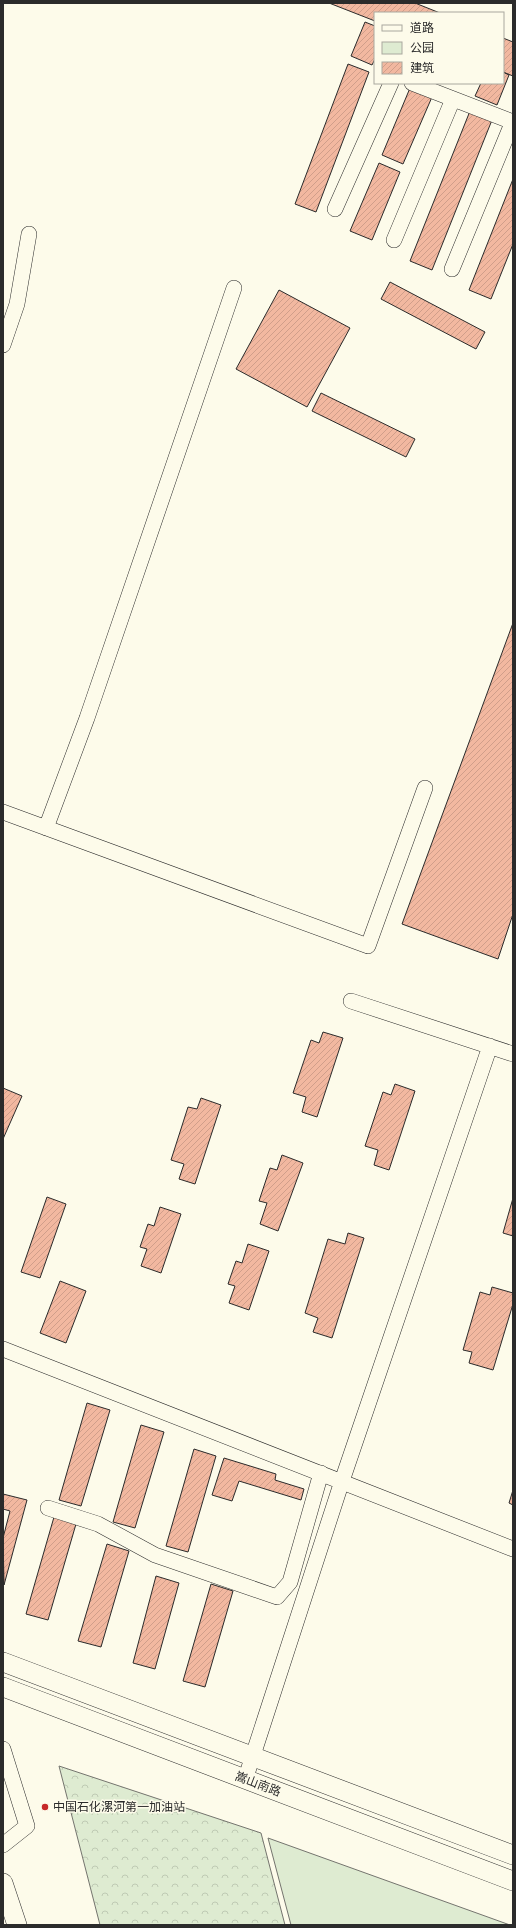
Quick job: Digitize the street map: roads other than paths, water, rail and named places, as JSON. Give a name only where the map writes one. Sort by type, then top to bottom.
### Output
[{"type":"main road","name":"嵩山南路","points":[[3,1662],[253,1755],[513,1855]]},
{"type":"main road","name":"嵩山南路","points":[[3,1687],[513,1881]]},
{"type":"main road","points":[[3,1700],[41,1702]]},
{"type":"main road","points":[[3,1884],[17,1925]]},
{"type":"street","points":[[335,209],[391,84]]},
{"type":"street","points":[[415,84],[513,121],[452,269]]},
{"type":"street","points":[[394,240],[454,99]]},
{"type":"street","points":[[3,345],[17,304],[29,234]]},
{"type":"street","points":[[46,828],[87,718],[234,288]]},
{"type":"street","points":[[3,812],[368,946],[425,788]]},
{"type":"street","points":[[351,1000],[513,1054]]},
{"type":"street","points":[[245,1780],[342,1481],[490,1046]]},
{"type":"street","points":[[3,1349],[513,1549]]},
{"type":"street","points":[[48,1508],[98,1524],[155,1555],[277,1597],[290,1582],[321,1473]]},
{"type":"street","points":[[3,1749],[27,1826],[3,1845]]},
{"type":"place","name":"中国石化漯河第一加油站","points":[[45,1807]]}]
